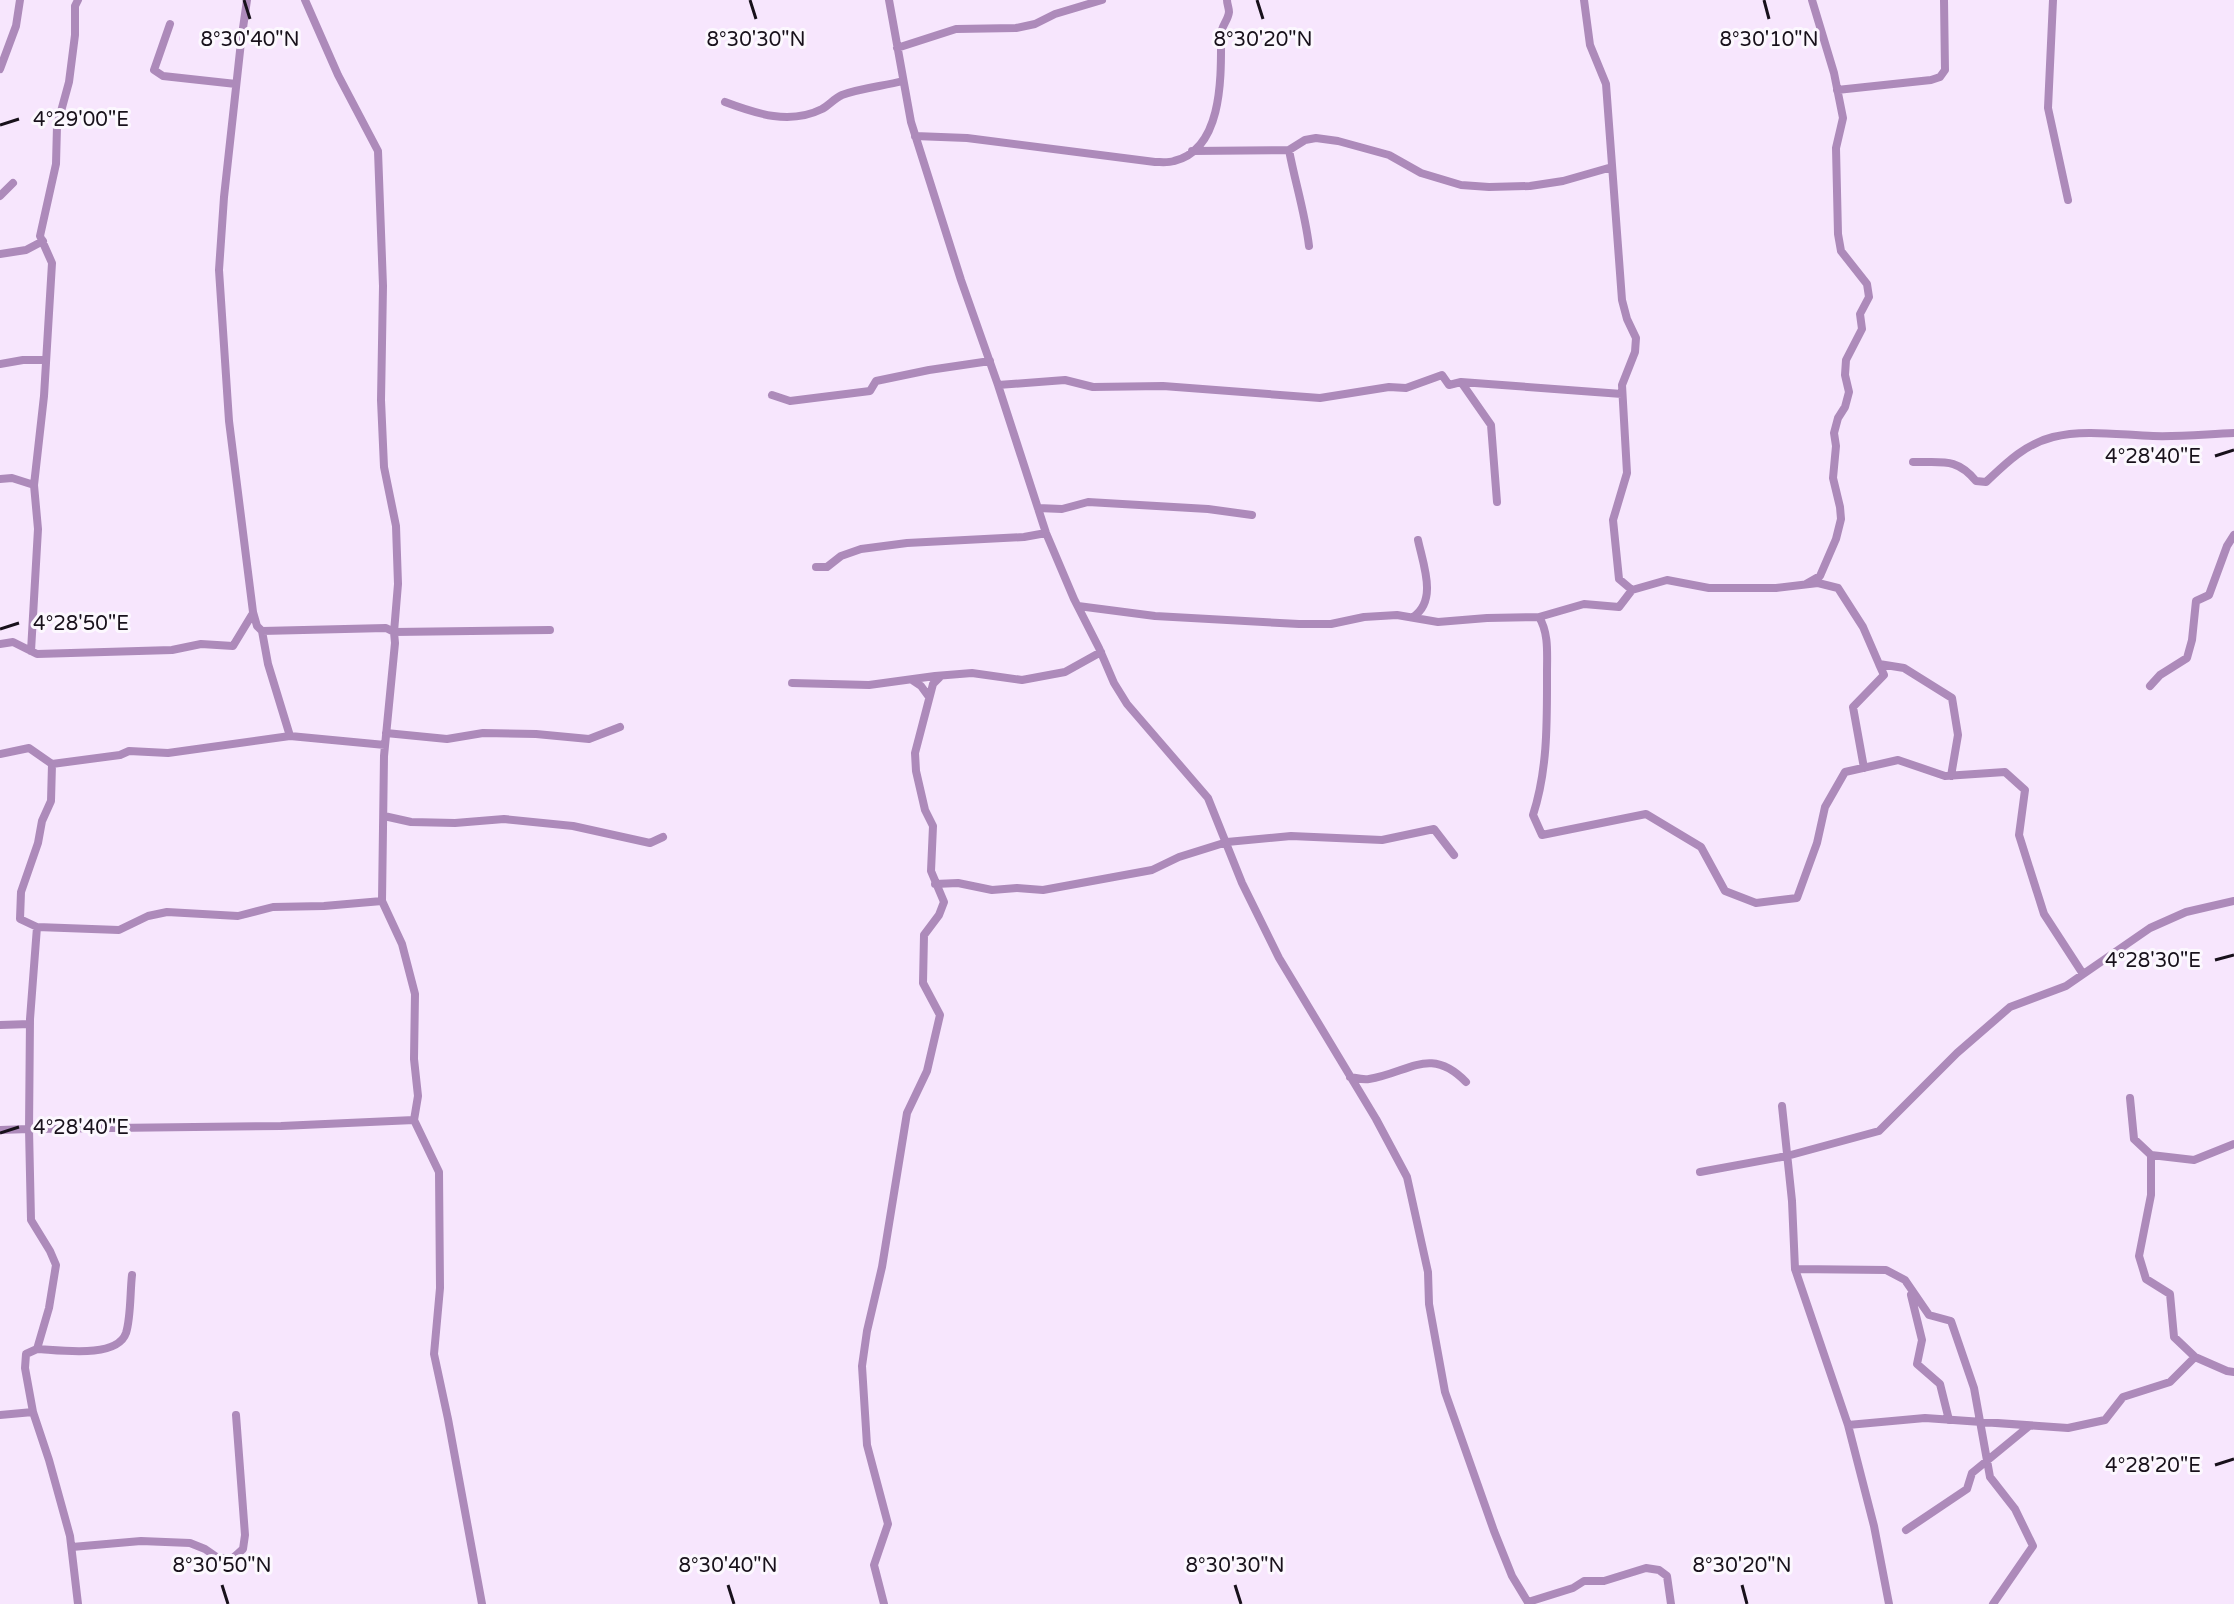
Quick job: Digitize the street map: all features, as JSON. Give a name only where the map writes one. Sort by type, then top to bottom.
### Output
[{"type":"street","points":[[0,69],[16,26],[20,0]]},
{"type":"street","points":[[31,651],[38,529],[34,485],[42,418],[52,263],[40,236],[56,164],[57,126],[69,82],[78,0]]},
{"type":"street","points":[[247,0],[224,197],[219,270],[229,421],[253,612],[262,631],[268,664],[290,736]]},
{"type":"street","points":[[305,0],[338,75],[378,151],[383,286],[381,400],[384,467],[396,526],[398,584],[385,745],[382,901],[402,944],[415,994],[414,1059],[418,1096],[414,1120],[439,1172],[440,1288],[434,1354],[482,1604]]},
{"type":"street","points":[[889,0],[915,136],[1046,533],[1114,683],[1127,704],[1208,798],[1242,883],[1279,958],[1376,1119],[1407,1177],[1428,1272],[1429,1304],[1445,1392],[1512,1576],[1528,1603],[1573,1588],[1584,1581],[1604,1581],[1646,1568],[1659,1570],[1667,1576],[1671,1604]]},
{"type":"street","points":[[897,48],[956,29],[1016,28],[1035,24],[1055,14],[1102,0]]},
{"type":"street","points":[[915,136],[967,138],[1155,162],[1174,161],[1191,151],[1207,135],[1213,121],[1222,70],[1221,30],[1229,14],[1227,0]]},
{"type":"street","points":[[1584,0],[1590,45],[1606,84],[1622,300],[1636,338],[1635,352],[1622,385],[1627,473],[1613,520],[1619,579],[1632,590]]},
{"type":"street","points":[[1806,584],[1820,576],[1841,519],[1833,478],[1834,433],[1849,392],[1846,360],[1862,329],[1860,314],[1869,297],[1867,284],[1841,251],[1836,148],[1843,118],[1812,0]]},
{"type":"street","points":[[1837,90],[1940,77],[1945,70],[1944,0]]},
{"type":"street","points":[[2053,0],[2048,108],[2068,200]]},
{"type":"street","points":[[170,24],[154,70],[163,76],[236,84]]},
{"type":"street","points":[[725,102],[749,111],[788,119],[823,108],[840,95],[903,81]]},
{"type":"street","points":[[1191,151],[1289,150],[1305,140],[1316,138],[1389,155],[1421,173],[1461,185],[1489,187],[1563,181],[1612,167]]},
{"type":"street","points":[[1289,150],[1309,246]]},
{"type":"street","points":[[0,196],[13,183]]},
{"type":"street","points":[[0,254],[26,250],[43,241]]},
{"type":"street","points":[[0,364],[45,360]]},
{"type":"street","points":[[772,395],[790,401],[870,391],[876,381],[990,361]]},
{"type":"street","points":[[998,385],[1065,380],[1093,387],[1163,386],[1320,398],[1389,387],[1406,388],[1442,375],[1449,385],[1461,382],[1622,394]]},
{"type":"street","points":[[1461,382],[1491,425],[1497,502]]},
{"type":"street","points":[[1913,462],[1957,463],[1976,481],[1986,482],[2011,457],[2053,437],[2080,434],[2165,436],[2234,433]]},
{"type":"street","points":[[0,479],[12,478],[34,485]]},
{"type":"street","points":[[1038,508],[1062,509],[1088,502],[1208,509],[1252,515]]},
{"type":"street","points":[[816,567],[827,567],[841,556],[861,549],[1046,533]]},
{"type":"street","points":[[2150,686],[2160,675],[2187,658],[2196,601],[2209,595],[2234,535]]},
{"type":"street","points":[[1413,618],[1422,612],[1427,593],[1418,540]]},
{"type":"street","points":[[1078,606],[1155,616],[1285,624],[1331,624],[1364,617],[1397,615],[1438,622],[1539,617],[1584,604],[1619,607],[1632,590],[1667,580],[1709,588],[1767,588],[1818,583],[1838,588],[1863,627],[1884,675],[1853,707],[1864,768]]},
{"type":"street","points":[[0,644],[13,642],[37,654],[172,650],[201,644],[233,646],[253,612]]},
{"type":"street","points":[[1539,617],[1547,643],[1548,730],[1533,815],[1542,835],[1646,814],[1701,847],[1725,891],[1756,903],[1797,898],[1817,843],[1825,807],[1845,772],[1898,760],[1945,776],[2005,772],[2025,790],[2019,835],[2044,914],[2083,974]]},
{"type":"street","points":[[262,631],[386,628],[394,632],[550,630]]},
{"type":"street","points":[[792,683],[869,685],[972,673],[1022,680],[1065,672],[1101,652]]},
{"type":"street","points":[[1879,664],[1904,668],[1952,698],[1958,735],[1951,776]]},
{"type":"street","points":[[884,1604],[874,1565],[888,1524],[867,1445],[862,1366],[885,1252],[907,1113],[927,1071],[940,1015],[923,983],[924,935],[939,915],[944,902],[931,871],[933,826],[925,810],[915,753],[933,684],[941,676]]},
{"type":"street","points":[[912,680],[929,697]]},
{"type":"street","points":[[386,733],[447,739],[483,733],[589,739],[620,727]]},
{"type":"street","points":[[0,754],[29,748],[52,764],[120,755],[129,751],[168,753],[290,736],[385,745]]},
{"type":"street","points":[[52,764],[51,801],[21,892],[20,919],[37,927],[119,930],[148,916],[167,912],[238,916],[273,907],[382,901]]},
{"type":"street","points":[[384,816],[411,822],[455,823],[504,819],[573,826],[650,843],[663,837]]},
{"type":"street","points":[[935,884],[958,883],[992,890],[1043,890],[1152,870],[1179,857],[1227,842],[1291,836],[1382,840],[1434,829],[1454,855]]},
{"type":"street","points":[[1700,1172],[1787,1156],[1879,1131],[1957,1053],[2010,1007],[2066,986],[2150,928],[2186,912],[2234,901]]},
{"type":"street","points":[[37,927],[30,1024],[31,1220],[56,1265],[49,1308],[37,1349]]},
{"type":"street","points":[[0,1025],[30,1024]]},
{"type":"street","points":[[1350,1077],[1368,1080],[1415,1064],[1435,1064],[1453,1069],[1466,1082]]},
{"type":"street","points":[[2130,1098],[2134,1139],[2151,1155],[2194,1160],[2234,1144]]},
{"type":"street","points":[[1782,1106],[1792,1201],[1795,1269],[1848,1425],[1874,1526],[1889,1604]]},
{"type":"street","points":[[0,1130],[281,1126],[414,1120]]},
{"type":"street","points":[[2151,1155],[2151,1195],[2139,1256],[2146,1279],[2170,1294],[2174,1337],[2195,1357],[2234,1372]]},
{"type":"street","points":[[1795,1269],[1886,1270],[1905,1280],[1929,1315],[1951,1321],[1974,1388],[1990,1477],[2015,1509],[2033,1546],[1993,1604]]},
{"type":"street","points":[[78,1604],[72,1547],[33,1412],[25,1368],[26,1354],[37,1349],[80,1351],[110,1348],[120,1343],[127,1332],[132,1275]]},
{"type":"street","points":[[1909,1287],[1922,1340],[1917,1364],[1940,1384],[1949,1420]]},
{"type":"street","points":[[1848,1425],[1925,1418],[2068,1428],[2105,1420],[2123,1397],[2170,1382],[2195,1357]]},
{"type":"street","points":[[0,1415],[33,1412]]},
{"type":"street","points":[[72,1547],[141,1541],[190,1543],[218,1558],[233,1558],[243,1549],[245,1535],[236,1415]]},
{"type":"street","points":[[1906,1530],[1967,1489],[1972,1473],[2029,1426]]}]
